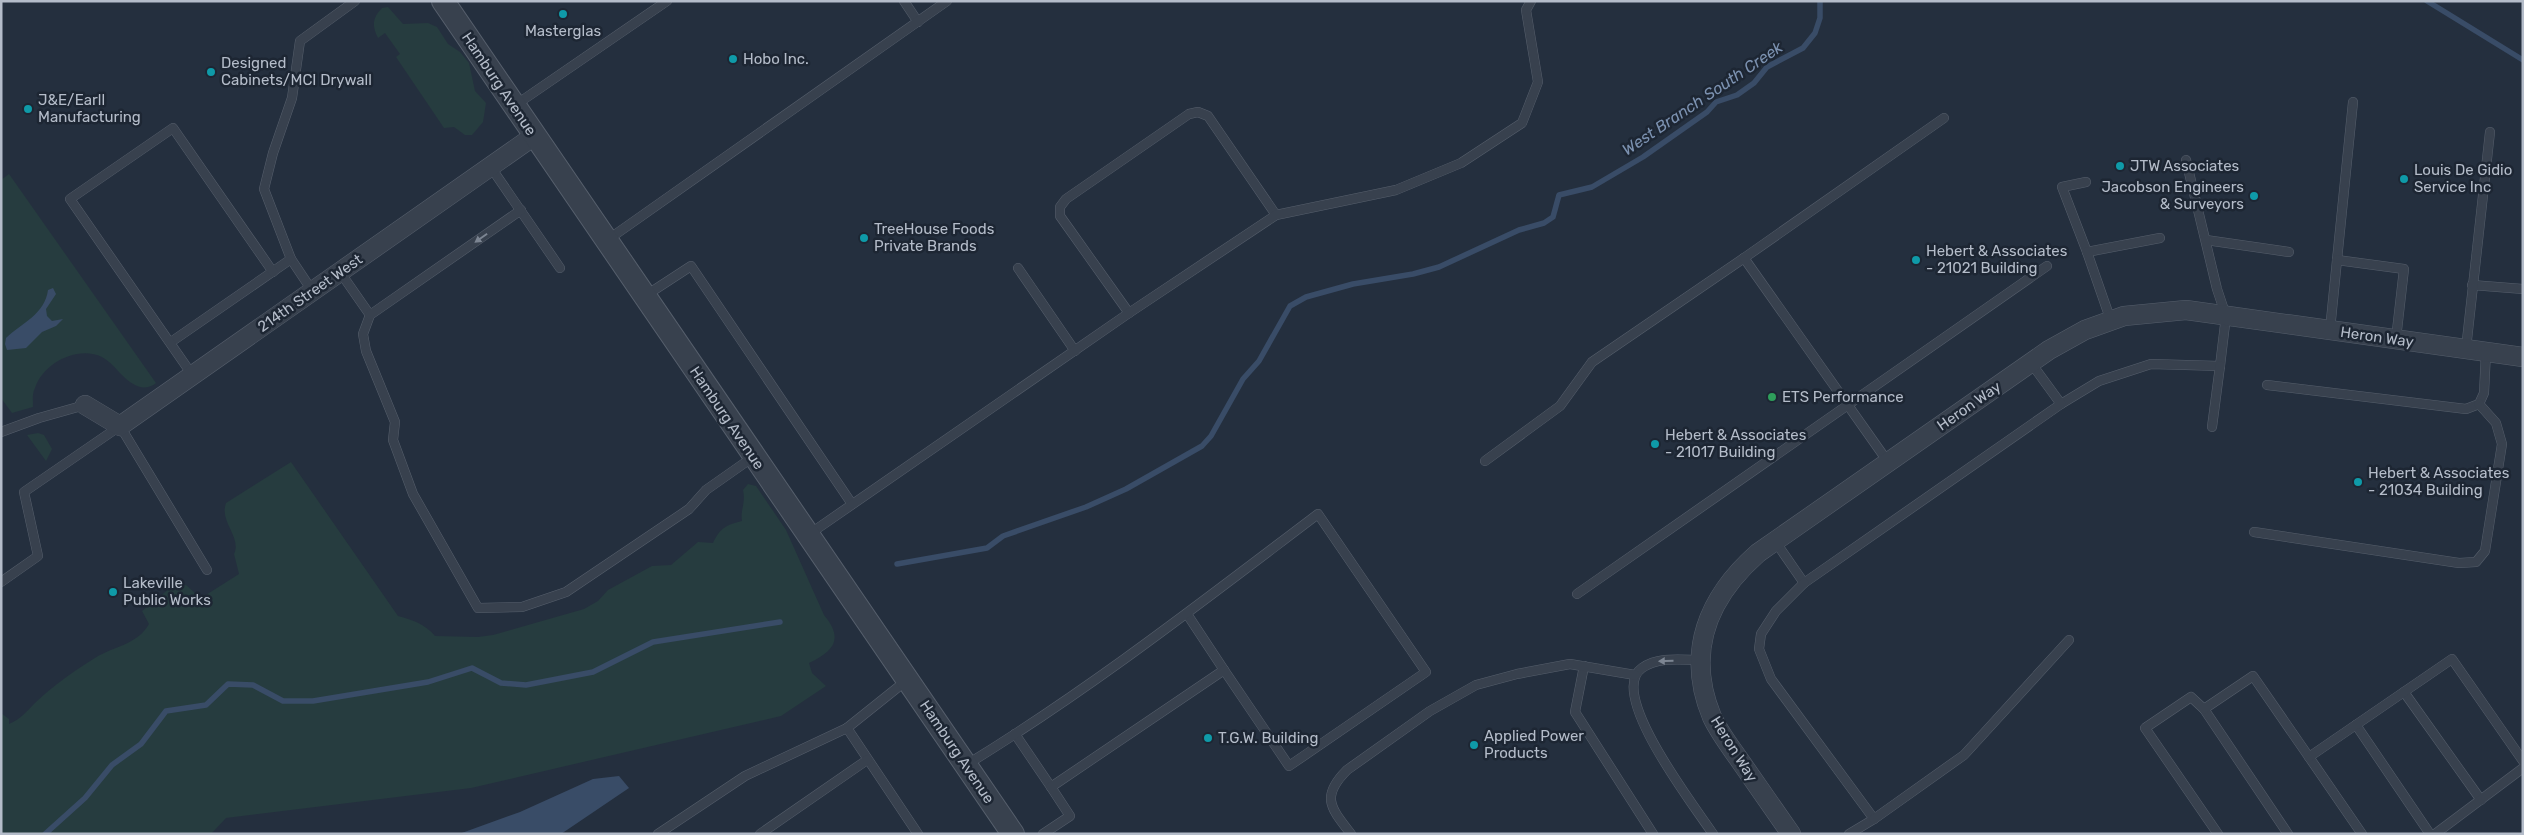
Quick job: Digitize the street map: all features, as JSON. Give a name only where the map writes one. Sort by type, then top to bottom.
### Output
[{"type":"street","name":"Hamburg Avenue","points":[[443,1],[753,457],[1013,834]]},
{"type":"street","name":"214th Street West","points":[[120,426],[534,136]]},
{"type":"street","name":"Heron Way","points":[[1791,834],[1718,729],[1706,698],[1701,660],[1706,627],[1722,591],[1738,570],[1775,541],[2066,339],[2124,316],[2166,310],[2186,310],[2523,357]]},
{"type":"street","points":[[85,405],[120,426]]},
{"type":"lane","points":[[313,292],[290,259],[264,189],[273,153],[292,98],[300,42],[355,1]]},
{"type":"lane","points":[[514,106],[666,1]]},
{"type":"lane","points":[[904,1],[918,22]]},
{"type":"lane","points":[[606,241],[947,1]]},
{"type":"lane","points":[[807,535],[1128,313],[1276,215],[1396,190],[1460,163],[1522,123],[1538,82],[1526,10],[1531,1]]},
{"type":"lane","points":[[2330,330],[2352,102]]},
{"type":"lane","points":[[1128,313],[1060,216],[1060,207],[1066,199],[1190,114],[1198,112],[1208,116],[1276,215]]},
{"type":"lane","points":[[1485,461],[1560,406],[1592,362],[1944,118]]},
{"type":"lane","points":[[193,376],[70,199],[173,128],[272,272]]},
{"type":"lane","points":[[2466,349],[2490,132]]},
{"type":"lane","points":[[2186,160],[2226,316],[2212,426]]},
{"type":"lane","points":[[490,166],[560,268]]},
{"type":"lane","points":[[2086,182],[2062,187],[2111,321]]},
{"type":"lane","points":[[521,210],[370,315],[364,334],[366,351],[395,422],[393,440],[413,494],[478,608],[522,607],[566,592],[690,510],[706,490],[753,457]]},
{"type":"lane","points":[[2087,252],[2160,238]]},
{"type":"lane","points":[[2206,240],[2289,252]]},
{"type":"lane","points":[[1744,258],[1888,462]]},
{"type":"lane","points":[[171,342],[290,259]]},
{"type":"lane","points":[[2337,260],[2404,269],[2396,340]]},
{"type":"lane","points":[[644,297],[691,266],[852,504]]},
{"type":"lane","points":[[1577,594],[2047,266]]},
{"type":"lane","points":[[1018,268],[1075,351]]},
{"type":"lane","points":[[340,272],[370,315]]},
{"type":"lane","points":[[2472,284],[2523,289]]},
{"type":"lane","points":[[2267,385],[2466,409],[2478,404],[2484,393],[2486,352]]},
{"type":"lane","points":[[2031,363],[2061,404]]},
{"type":"lane","points":[[1874,820],[1771,679],[1759,649],[1761,634],[1776,611],[1804,583],[2061,404],[2099,381],[2151,364],[2220,366]]},
{"type":"lane","points":[[2254,532],[2459,563],[2476,562],[2485,550],[2502,444],[2496,423],[2478,404]]},
{"type":"lane","points":[[1,432],[39,418],[85,405]]},
{"type":"lane","points":[[1,582],[38,556],[24,492],[120,426],[208,570]]},
{"type":"lane","points":[[966,765],[1015,734],[1187,614],[1318,514],[1426,672],[1289,766],[1187,614]]},
{"type":"lane","points":[[1775,541],[1804,583]]},
{"type":"lane","points":[[1849,834],[1874,820],[1964,755],[2069,640]]},
{"type":"lane","points":[[2309,757],[2452,659],[2523,761]]},
{"type":"lane","points":[[1701,660],[1655,661],[1640,669],[1635,676],[1632,686],[1640,717],[1653,745],[1713,834]]},
{"type":"lane","points":[[1351,834],[1333,810],[1329,796],[1335,782],[1347,770],[1430,711],[1476,685],[1517,674],[1570,664],[1635,676]]},
{"type":"lane","points":[[1584,666],[1574,712],[1653,834]]},
{"type":"lane","points":[[1051,787],[1224,670]]},
{"type":"lane","points":[[2204,709],[2253,676],[2362,834]]},
{"type":"lane","points":[[658,834],[745,776],[847,728],[907,680]]},
{"type":"lane","points":[[2404,692],[2481,800]]},
{"type":"lane","points":[[2218,834],[2145,728],[2191,697],[2204,709],[2288,834]]},
{"type":"lane","points":[[2356,725],[2430,834]]},
{"type":"lane","points":[[847,728],[918,834]]},
{"type":"lane","points":[[1015,734],[1070,816],[1044,834]]},
{"type":"lane","points":[[760,834],[867,760]]},
{"type":"lane","points":[[2435,834],[2523,768]]},
{"type":"green space","points":[[388,7],[403,24],[428,23],[437,27],[448,44],[460,52],[469,63],[475,91],[486,103],[483,122],[472,135],[465,135],[454,127],[444,128],[396,57],[400,54],[385,33],[378,38],[374,26],[376,15],[382,8]]},
{"type":"green space","points":[[9,174],[156,383],[154,385],[140,387],[126,379],[111,363],[102,357],[83,353],[62,359],[45,371],[34,390],[33,407],[12,413],[1,398],[1,180]]},
{"type":"green space","points":[[38,433],[44,435],[52,449],[46,461],[27,435]]},
{"type":"green space","points":[[291,462],[398,616],[418,623],[435,636],[478,637],[493,635],[584,609],[598,601],[608,590],[652,566],[671,565],[698,542],[713,543],[724,528],[742,521],[743,490],[748,484],[756,486],[786,530],[824,615],[834,631],[835,638],[830,649],[809,663],[812,673],[826,686],[781,716],[471,788],[226,818],[211,834],[1,834],[1,713],[9,719],[9,724],[13,722],[64,678],[102,654],[132,641],[149,624],[142,611],[169,589],[186,585],[196,594],[198,600],[239,574],[234,554],[235,542],[225,517],[226,503]]},
{"type":"water","points":[[53,288],[56,294],[46,309],[47,316],[52,321],[63,319],[56,326],[42,332],[26,348],[7,350],[6,338],[38,312],[48,290]]},
{"type":"water","points":[[619,776],[629,788],[561,834],[459,834],[520,812],[593,779]]},
{"type":"waterway","name":"West Branch South Creek","points":[[897,564],[987,548],[1003,536],[1086,507],[1126,489],[1202,446],[1211,436],[1243,379],[1259,361],[1290,306],[1306,297],[1353,284],[1413,274],[1439,267],[1519,230],[1544,223],[1553,217],[1559,195],[1592,187],[1643,157],[1707,112],[1716,102],[1737,95],[1754,83],[1767,67],[1803,48],[1815,33],[1820,18],[1820,1]]},
{"type":"waterway","name":"West Branch South Creek","points":[[2427,1],[2523,60]]},
{"type":"waterway","name":"West Branch South Creek","points":[[45,834],[85,798],[112,765],[141,744],[166,711],[206,705],[228,684],[253,685],[283,701],[313,701],[428,682],[472,668],[501,683],[526,685],[593,672],[653,642],[780,622]]},
{"type":"place","name":"Masterglas","points":[[563,14]]},
{"type":"place","name":"Hobo Inc.","points":[[733,59]]},
{"type":"place","name":"Designed Cabinets/MCI Drywall","points":[[211,72]]},
{"type":"place","name":"J&E/Earll Manufacturing","points":[[28,109]]},
{"type":"place","name":"JTW Associates","points":[[2120,166]]},
{"type":"place","name":"Louis De Gidio Service Inc","points":[[2404,179]]},
{"type":"place","name":"Jacobson Engineers & Surveyors","points":[[2254,196]]},
{"type":"place","name":"TreeHouse Foods Private Brands","points":[[864,238]]},
{"type":"place","name":"Hebert & Associates - 21021 Building","points":[[1916,260]]},
{"type":"place","name":"ETS Performance","points":[[1772,397]]},
{"type":"place","name":"Hebert & Associates - 21017 Building","points":[[1655,444]]},
{"type":"place","name":"Hebert & Associates - 21034 Building","points":[[2358,482]]},
{"type":"place","name":"Lakeville Public Works","points":[[113,592]]},
{"type":"place","name":"T.G.W. Building","points":[[1208,738]]},
{"type":"place","name":"Applied Power Products","points":[[1474,745]]}]
